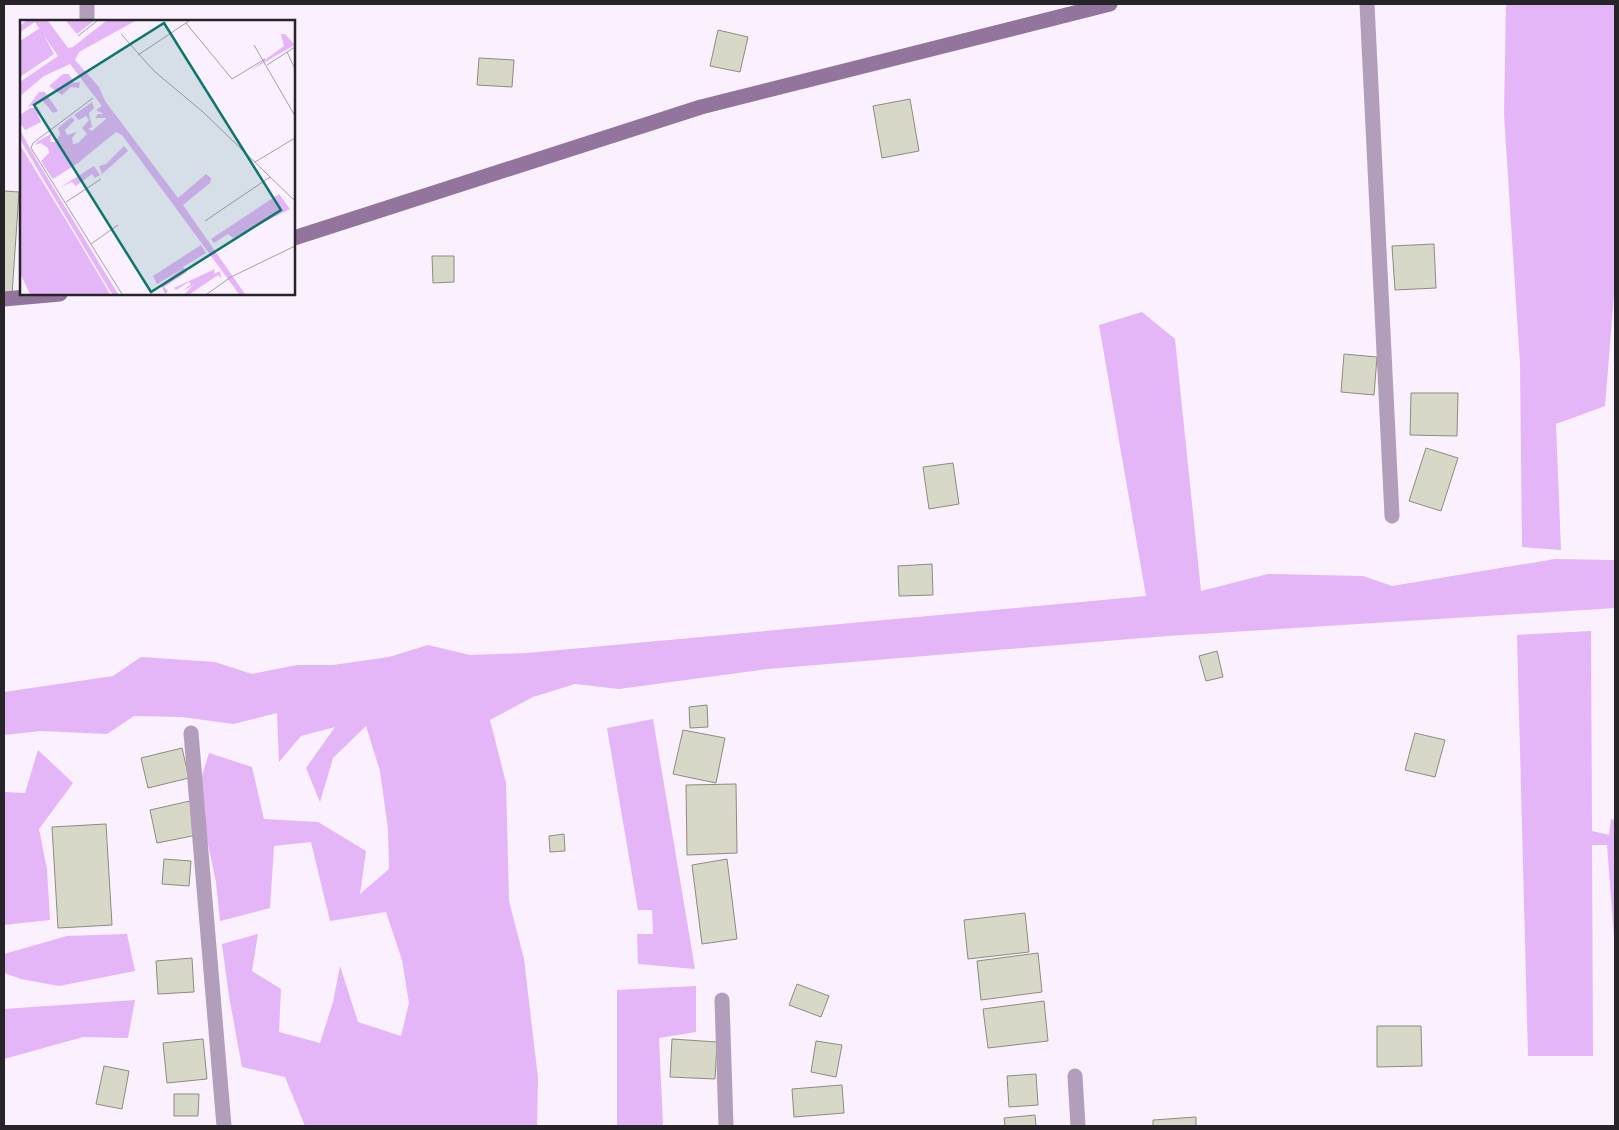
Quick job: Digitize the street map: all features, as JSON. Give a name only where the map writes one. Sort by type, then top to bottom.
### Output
[{"type":"street","points":[[87,4],[87,20]]},
{"type":"street","points":[[295,238],[701,107],[1110,4]]},
{"type":"street","points":[[1367,4],[1392,516]]},
{"type":"street","points":[[4,299],[49,295]]},
{"type":"street","points":[[191,733],[224,1126]]},
{"type":"street","points":[[722,1000],[726,1126]]},
{"type":"street","points":[[1075,1076],[1078,1126]]},
{"type":"shaded area","points":[[1506,4],[1615,4],[1615,282],[1605,406],[1556,424],[1561,550],[1522,547],[1520,363],[1504,114]]},
{"type":"shaded area","points":[[1142,312],[1175,339],[1201,591],[1268,574],[1363,576],[1392,586],[1555,559],[1615,560],[1615,608],[1167,636],[767,669],[619,689],[575,684],[533,697],[490,720],[506,783],[509,901],[524,959],[538,1078],[537,1126],[305,1126],[285,1077],[242,1067],[222,944],[258,934],[252,971],[281,989],[279,1032],[320,1043],[333,1002],[340,966],[358,1022],[401,1036],[409,1003],[402,960],[386,912],[330,921],[311,842],[274,846],[270,908],[220,921],[216,882],[197,792],[209,753],[252,767],[264,819],[318,822],[366,851],[360,894],[389,869],[388,829],[380,771],[366,726],[333,758],[320,802],[306,768],[335,727],[301,736],[279,762],[277,713],[233,724],[182,717],[134,716],[107,734],[41,731],[4,735],[4,692],[113,676],[141,657],[215,662],[252,674],[297,665],[333,665],[389,657],[428,645],[470,655],[527,653],[1146,596],[1099,325]]},
{"type":"shaded area","points":[[1591,631],[1592,831],[1609,835],[1611,819],[1615,820],[1615,951],[1607,845],[1592,845],[1593,1056],[1528,1056],[1517,635]]},
{"type":"shaded area","points":[[653,719],[695,969],[638,964],[637,934],[653,934],[652,910],[638,910],[607,728]]},
{"type":"shaded area","points":[[38,750],[73,783],[39,829],[47,869],[50,920],[4,925],[4,792],[25,793]]},
{"type":"shaded area","points":[[127,934],[135,971],[59,986],[21,979],[4,973],[4,954],[67,936]]},
{"type":"shaded area","points":[[696,986],[696,1032],[659,1038],[663,1126],[617,1126],[617,990]]},
{"type":"shaded area","points":[[135,1000],[128,1038],[83,1037],[4,1059],[4,1009]]},
{"type":"building","points":[[718,30],[748,37],[740,72],[710,66]]},
{"type":"building","points":[[479,58],[514,60],[512,87],[477,85]]},
{"type":"building","points":[[910,99],[919,151],[882,158],[873,106]]},
{"type":"building","points":[[4,191],[19,192],[12,295],[4,294]]},
{"type":"building","points":[[1434,244],[1436,288],[1395,290],[1392,246]]},
{"type":"building","points":[[432,256],[454,256],[454,282],[433,283]]},
{"type":"building","points":[[1344,354],[1377,357],[1374,395],[1341,392]]},
{"type":"building","points":[[1411,393],[1458,393],[1457,436],[1410,435]]},
{"type":"building","points":[[1426,448],[1458,458],[1441,511],[1409,501]]},
{"type":"building","points":[[953,463],[959,504],[929,509],[923,467]]},
{"type":"building","points":[[932,564],[933,595],[899,596],[898,566]]},
{"type":"building","points":[[1217,651],[1223,677],[1206,681],[1199,656]]},
{"type":"building","points":[[707,705],[708,727],[690,728],[689,707]]},
{"type":"building","points":[[683,730],[725,738],[716,783],[673,774]]},
{"type":"building","points":[[1415,733],[1445,740],[1435,777],[1405,770]]},
{"type":"building","points":[[182,748],[189,778],[148,788],[141,758]]},
{"type":"building","points":[[736,784],[737,853],[687,855],[686,785]]},
{"type":"building","points":[[190,801],[197,835],[157,843],[150,810]]},
{"type":"building","points":[[106,824],[112,925],[58,928],[52,827]]},
{"type":"building","points":[[564,834],[565,851],[550,852],[549,836]]},
{"type":"building","points":[[164,859],[191,861],[189,886],[162,884]]},
{"type":"building","points":[[727,859],[737,939],[702,944],[692,865]]},
{"type":"building","points":[[1025,913],[1029,952],[968,959],[964,920]]},
{"type":"building","points":[[1038,953],[1042,992],[981,1000],[977,961]]},
{"type":"building","points":[[192,958],[194,992],[158,994],[156,961]]},
{"type":"building","points":[[797,984],[829,996],[821,1017],[789,1005]]},
{"type":"building","points":[[1044,1001],[1048,1041],[988,1048],[983,1009]]},
{"type":"building","points":[[1377,1026],[1421,1026],[1422,1066],[1377,1067]]},
{"type":"building","points":[[203,1039],[207,1079],[167,1083],[163,1043]]},
{"type":"building","points":[[672,1039],[717,1042],[715,1079],[670,1077]]},
{"type":"building","points":[[816,1041],[842,1045],[836,1077],[811,1072]]},
{"type":"building","points":[[104,1066],[129,1071],[122,1109],[96,1104]]},
{"type":"building","points":[[1036,1074],[1038,1105],[1009,1107],[1007,1076]]},
{"type":"building","points":[[842,1085],[844,1113],[794,1117],[792,1089]]},
{"type":"building","points":[[174,1094],[199,1094],[198,1116],[174,1116]]},
{"type":"building","points":[[1035,1115],[1036,1126],[1005,1126],[1004,1118]]},
{"type":"building","points":[[1196,1117],[1196,1126],[1153,1126],[1153,1120]]}]
